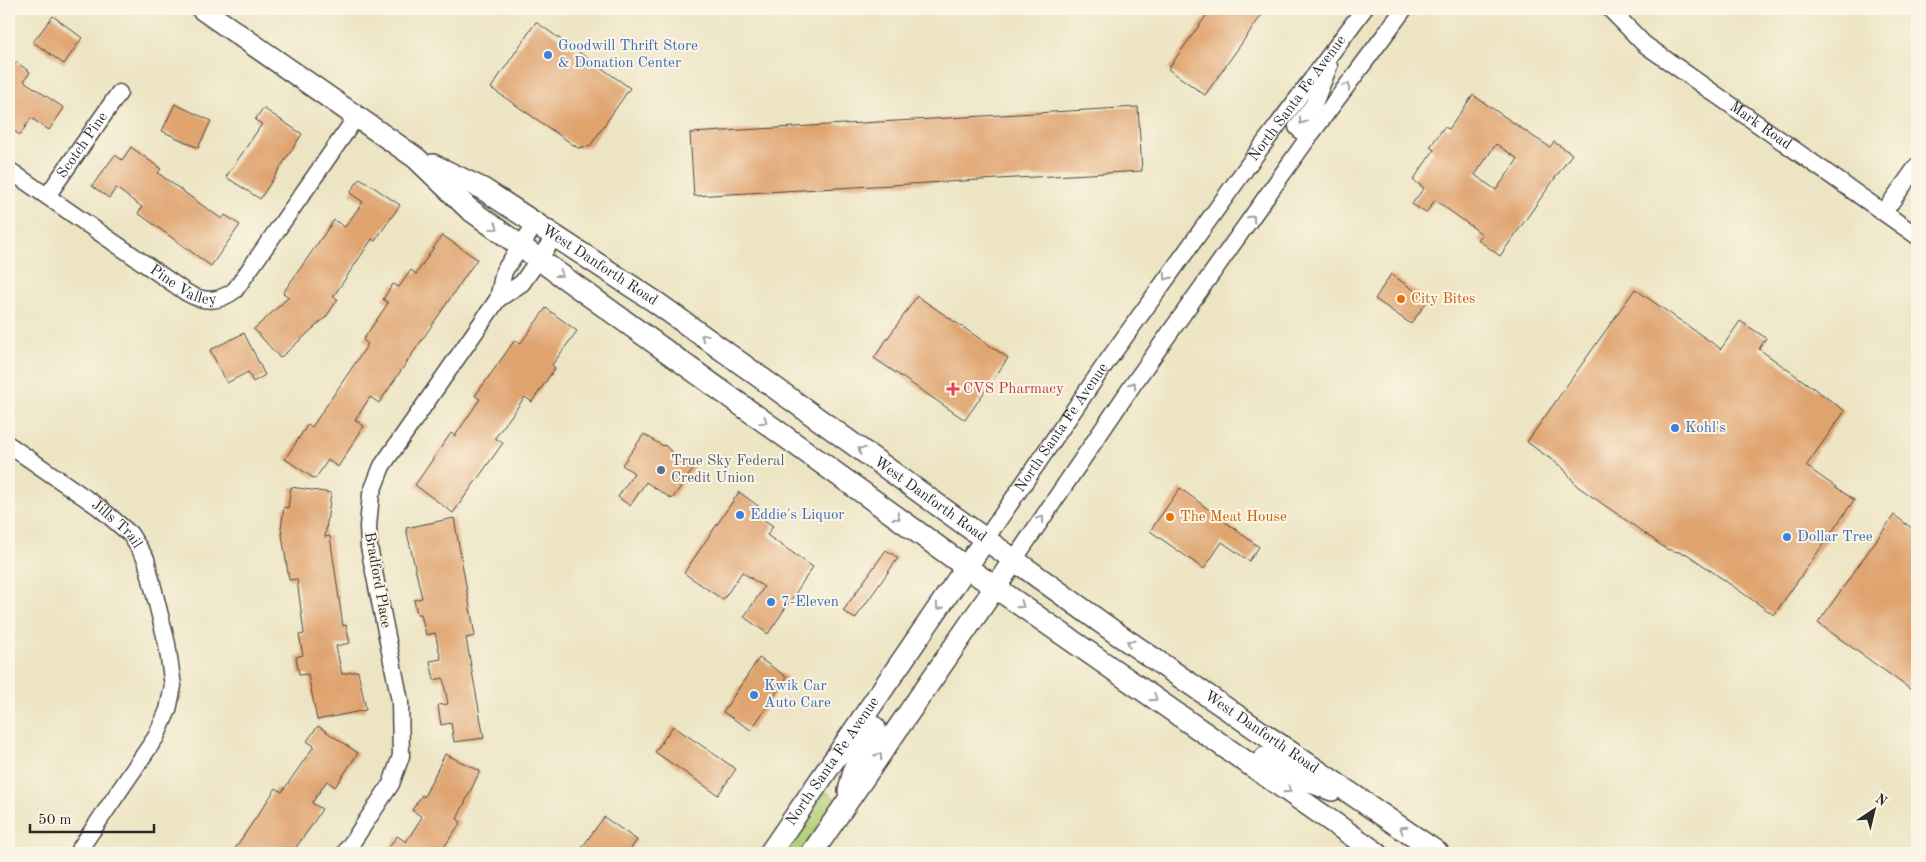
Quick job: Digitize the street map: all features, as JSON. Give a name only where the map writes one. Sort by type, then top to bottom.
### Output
[{"type":"main road","name":"West Danforth Road","points":[[202,9],[416,158],[470,209],[995,588],[1257,768],[1376,853]]},
{"type":"main road","name":"West Danforth Road","points":[[416,158],[483,189],[657,303],[1120,636],[1438,853]]},
{"type":"main road","name":"North Santa Fe Avenue","points":[[770,853],[985,540]]},
{"type":"main road","points":[[812,853],[1014,560]]},
{"type":"main road","points":[[846,804],[858,755],[875,728],[862,719]]},
{"type":"main road","points":[[1257,768],[1265,758],[1269,757],[1300,778],[1367,804]]},
{"type":"street","name":"North Santa Fe Avenue","points":[[985,540],[1122,340],[1364,9]]},
{"type":"street","name":"Mark Road","points":[[1610,9],[1644,44],[1917,236]]},
{"type":"street","points":[[1014,560],[1134,383],[1308,138],[1402,11]]},
{"type":"street","points":[[1308,138],[1297,127],[1314,104],[1337,45]]},
{"type":"street","name":"Scotch Pine","points":[[46,196],[119,93]]},
{"type":"street","name":"Pine Valley","points":[[9,170],[193,296],[205,300],[220,299],[235,290],[241,282],[357,116]]},
{"type":"street","points":[[1884,212],[1917,166]]},
{"type":"street","name":"Bradford Place","points":[[345,853],[391,784],[401,756],[400,701],[369,547],[368,526],[371,494],[391,452],[498,298],[504,271],[536,223]]},
{"type":"street","name":"Bradford Place","points":[[498,298],[522,283],[556,236]]},
{"type":"street","name":"Jills Trail","points":[[9,445],[100,508],[130,534],[146,559],[167,644],[173,686],[168,710],[156,737],[77,853]]},
{"type":"green space","points":[[824,791],[836,799],[799,853],[781,853]]},
{"type":"building","points":[[1211,9],[1266,9],[1205,95],[1168,69]]},
{"type":"building","points":[[53,16],[82,38],[64,64],[33,42]]},
{"type":"building","name":"Goodwill Thrift Store & Donation Center","points":[[536,22],[630,88],[590,146],[578,148],[491,88]]},
{"type":"building","points":[[16,62],[30,72],[24,81],[64,108],[49,130],[31,118],[20,135],[9,128],[9,73]]},
{"type":"building","points":[[1473,95],[1550,147],[1554,142],[1572,154],[1500,256],[1478,240],[1482,234],[1435,200],[1426,213],[1412,204],[1424,188],[1413,180],[1434,150],[1430,147],[1444,127],[1449,129]],"holes":[[[1496,144],[1518,159],[1496,190],[1475,175]]]},
{"type":"building","points":[[175,104],[211,121],[198,148],[162,131]]},
{"type":"building","points":[[1138,107],[1142,171],[694,196],[690,133]]},
{"type":"building","points":[[263,108],[302,134],[260,199],[226,177],[262,124],[255,120]]},
{"type":"building","points":[[131,147],[161,169],[158,173],[206,208],[222,219],[225,215],[240,225],[211,266],[138,213],[142,207],[116,188],[109,198],[92,186],[115,155],[122,160]]},
{"type":"building","points":[[360,178],[400,205],[375,241],[372,239],[333,297],[338,299],[326,317],[280,358],[254,329],[289,297],[283,293],[334,220],[345,227],[363,202],[350,193]]},
{"type":"building","points":[[442,235],[477,259],[379,403],[370,397],[355,420],[364,426],[338,467],[328,460],[315,479],[285,459],[308,424],[312,427],[368,344],[363,340],[388,303],[383,299],[393,284],[399,287],[411,270],[416,274]]},
{"type":"building","points":[[1391,274],[1428,300],[1411,324],[1375,299]]},
{"type":"building","points":[[1635,289],[1721,349],[1740,321],[1766,338],[1759,349],[1845,411],[1806,466],[1854,500],[1774,615],[1687,554],[1666,549],[1577,486],[1563,468],[1527,442]]},
{"type":"building","name":"CVS Pharmacy","points":[[917,296],[1008,358],[965,420],[874,358]]},
{"type":"building","points":[[546,308],[577,331],[552,365],[555,368],[532,402],[525,397],[495,438],[503,443],[453,513],[415,485],[451,433],[455,436],[480,399],[475,396],[515,340],[520,344]]},
{"type":"building","points":[[244,333],[265,375],[253,382],[248,372],[227,383],[210,350]]},
{"type":"building","name":"True Sky Federal Credit Union","points":[[644,434],[661,445],[666,446],[673,454],[694,468],[672,499],[646,482],[630,506],[618,497],[634,473],[622,465]]},
{"type":"building","points":[[291,487],[331,493],[325,537],[330,536],[343,626],[346,625],[350,643],[336,646],[342,674],[358,671],[366,710],[317,720],[308,674],[299,675],[296,657],[303,655],[299,635],[304,634],[297,579],[289,580],[281,528],[284,507],[288,508]]},
{"type":"building","points":[[1180,488],[1259,547],[1249,561],[1222,542],[1204,569],[1150,531]]},
{"type":"building","points":[[739,492],[761,508],[757,515],[773,526],[767,535],[813,567],[768,634],[744,617],[764,587],[742,572],[723,600],[684,573]]},
{"type":"building","points":[[1894,515],[1917,532],[1917,694],[1818,623]]},
{"type":"building","points":[[454,518],[475,636],[466,638],[484,738],[454,742],[451,723],[441,725],[438,705],[448,704],[443,678],[434,680],[430,661],[441,659],[435,633],[426,635],[421,614],[417,614],[414,600],[422,598],[406,528]]},
{"type":"building","points":[[886,550],[898,558],[855,619],[843,611]]},
{"type":"building","points":[[759,658],[787,677],[751,730],[723,712]]},
{"type":"building","points":[[318,726],[358,753],[335,787],[327,781],[312,803],[322,809],[312,825],[292,853],[232,853],[276,788],[282,792],[314,746],[307,741]]},
{"type":"building","points":[[673,726],[736,769],[718,795],[655,752]]},
{"type":"building","points":[[445,754],[480,771],[457,819],[461,822],[440,853],[385,853],[397,836],[406,842],[422,817],[412,810],[422,795],[424,797]]},
{"type":"building","points":[[604,817],[637,840],[628,853],[578,853]]},
{"type":"place","name":"Goodwill Thrift Store & Donation Center","points":[[548,55]]},
{"type":"place","name":"City Bites","points":[[1401,299]]},
{"type":"place","name":"CVS Pharmacy","points":[[953,389]]},
{"type":"place","name":"Kohl's","points":[[1675,428]]},
{"type":"place","name":"True Sky Federal Credit Union","points":[[661,470]]},
{"type":"place","name":"Eddie's Liquor","points":[[740,515]]},
{"type":"place","name":"The Meat House","points":[[1170,517]]},
{"type":"place","name":"Dollar Tree","points":[[1787,537]]},
{"type":"place","name":"7-Eleven","points":[[771,602]]},
{"type":"place","name":"Kwik Car Auto Care","points":[[754,695]]}]
